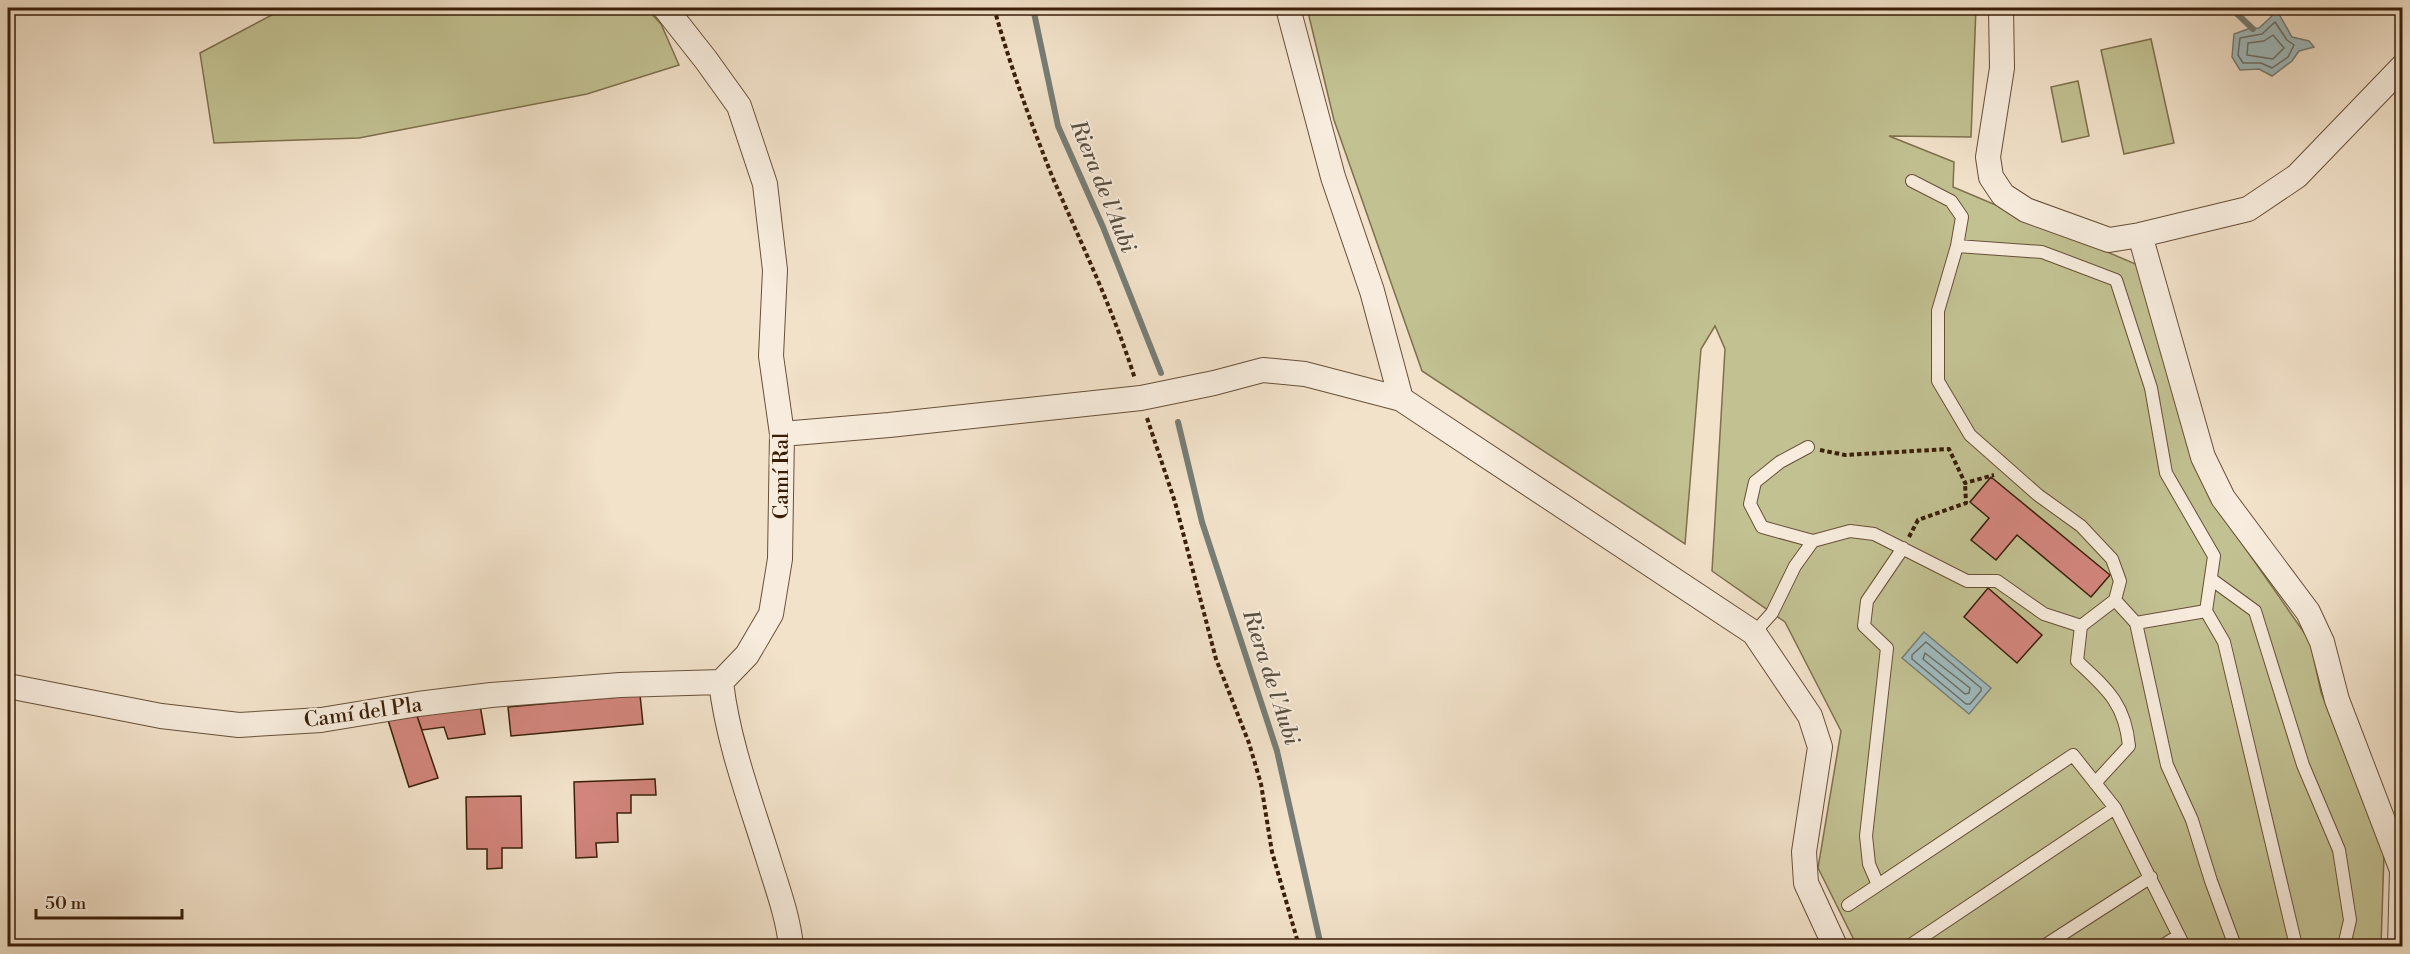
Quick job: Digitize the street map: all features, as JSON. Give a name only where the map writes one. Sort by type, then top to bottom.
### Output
[{"type":"street","name":"Camí Ral","points":[[665,8],[739,106],[765,184],[775,270],[771,356],[782,434],[780,559],[771,614],[747,655],[722,682]]},
{"type":"street","points":[[1288,8],[1333,177],[1372,291],[1401,399]]},
{"type":"street","points":[[2001,8],[2002,68],[1988,157],[1991,177],[2003,195],[2026,210],[2109,240],[2140,235],[2248,209],[2268,198],[2296,176],[2403,67]]},
{"type":"street","points":[[2140,235],[2203,457],[2223,498],[2308,612],[2322,642],[2337,700],[2402,870],[2400,946]]},
{"type":"street","points":[[782,434],[900,424],[1140,398],[1263,370],[1305,374],[1401,399],[1754,633],[1810,716],[1820,747],[1804,852],[1806,883],[1836,946]]},
{"type":"street","points":[[722,682],[725,709],[748,796],[788,922],[791,946]]},
{"type":"street","name":"Camí del Pla","points":[[8,686],[161,716],[239,724],[321,720],[417,704],[491,695],[620,685],[722,682]]},
{"type":"lane","points":[[1912,181],[1951,201],[1962,217],[1957,246],[1938,312],[1938,381],[1970,435],[2038,495],[2081,526],[2112,559],[2120,581],[2115,600],[2081,626],[2077,661],[2109,690],[2127,724],[2129,746],[2095,783]]},
{"type":"lane","points":[[1957,246],[2042,252],[2116,280],[2151,388],[2166,473],[2214,556],[2206,611],[2224,642],[2296,946]]},
{"type":"lane","points":[[1808,447],[1780,462],[1755,482],[1750,504],[1762,527],[1813,541],[1850,531],[1874,534],[1967,581],[1997,582],[2044,614],[2081,626]]},
{"type":"lane","points":[[1754,633],[1772,613],[1795,566],[1813,541]]},
{"type":"lane","points":[[1878,885],[1869,864],[1866,836],[1887,648],[1864,626],[1867,601],[1903,548]]},
{"type":"lane","points":[[2211,579],[2254,611],[2303,765],[2339,850],[2350,920],[2344,946]]},
{"type":"lane","points":[[2115,600],[2136,623],[2167,765],[2192,820],[2235,946]]},
{"type":"lane","points":[[2136,623],[2206,611]]},
{"type":"lane","points":[[1848,905],[2073,755],[2115,808],[2181,941],[2162,946]]},
{"type":"lane","points":[[1909,946],[2115,808]]},
{"type":"lane","points":[[2044,946],[2151,877]]},
{"type":"path","points":[[994,8],[1010,64],[1052,174],[1122,339],[1175,502],[1216,659],[1249,743],[1261,784],[1272,852],[1299,946]]},
{"type":"path","points":[[1808,447],[1845,455],[1949,449],[1965,483],[1966,503],[1918,520],[1903,548]]},
{"type":"path","points":[[1965,483],[2009,471]]},
{"type":"shaded area","points":[[285,8],[646,8],[661,24],[679,65],[587,94],[359,138],[214,143],[200,53]]},
{"type":"shaded area","points":[[1307,8],[1976,8],[1971,137],[1889,136],[1954,162],[1953,187],[2138,265],[2215,505],[2310,641],[2321,692],[2384,854],[2381,946],[1857,946],[1818,868],[1841,731],[1785,622],[1712,571],[1725,349],[1715,326],[1701,349],[1685,544],[1422,371],[1334,120]]},
{"type":"shaded area","points":[[2151,39],[2174,143],[2124,154],[2101,50]]},
{"type":"shaded area","points":[[2078,81],[2089,136],[2062,142],[2051,87]]},
{"type":"water","points":[[2275,8],[2282,8],[2279,14],[2292,37],[2309,41],[2314,47],[2299,51],[2292,61],[2272,76],[2259,69],[2240,70],[2232,57],[2234,34],[2259,28],[2271,17]]},
{"type":"water","points":[[1924,632],[1991,688],[1969,714],[1902,658]]},
{"type":"building","points":[[1991,477],[2110,575],[2091,597],[2017,535],[1996,560],[1971,540],[1989,518],[1970,502]]},
{"type":"building","points":[[1988,588],[2042,635],[2017,663],[1964,617]]},
{"type":"building","points":[[640,695],[643,724],[511,736],[508,707]]},
{"type":"building","points":[[480,705],[485,734],[448,739],[444,727],[422,730],[417,716]]},
{"type":"building","points":[[417,716],[438,778],[409,787],[388,720]]},
{"type":"building","points":[[655,779],[656,795],[631,795],[631,813],[617,813],[618,842],[596,843],[597,857],[576,858],[574,782]]},
{"type":"building","points":[[521,796],[522,848],[502,848],[502,868],[487,869],[487,849],[467,849],[466,797]]},
{"type":"waterway","name":"Riera de l'Aubi","points":[[1033,8],[1058,126],[1103,227],[1161,373]]},
{"type":"waterway","points":[[2231,8],[2253,29]]},
{"type":"waterway","name":"Riera de l'Aubi","points":[[1178,422],[1202,522],[1277,751],[1321,946]]}]
